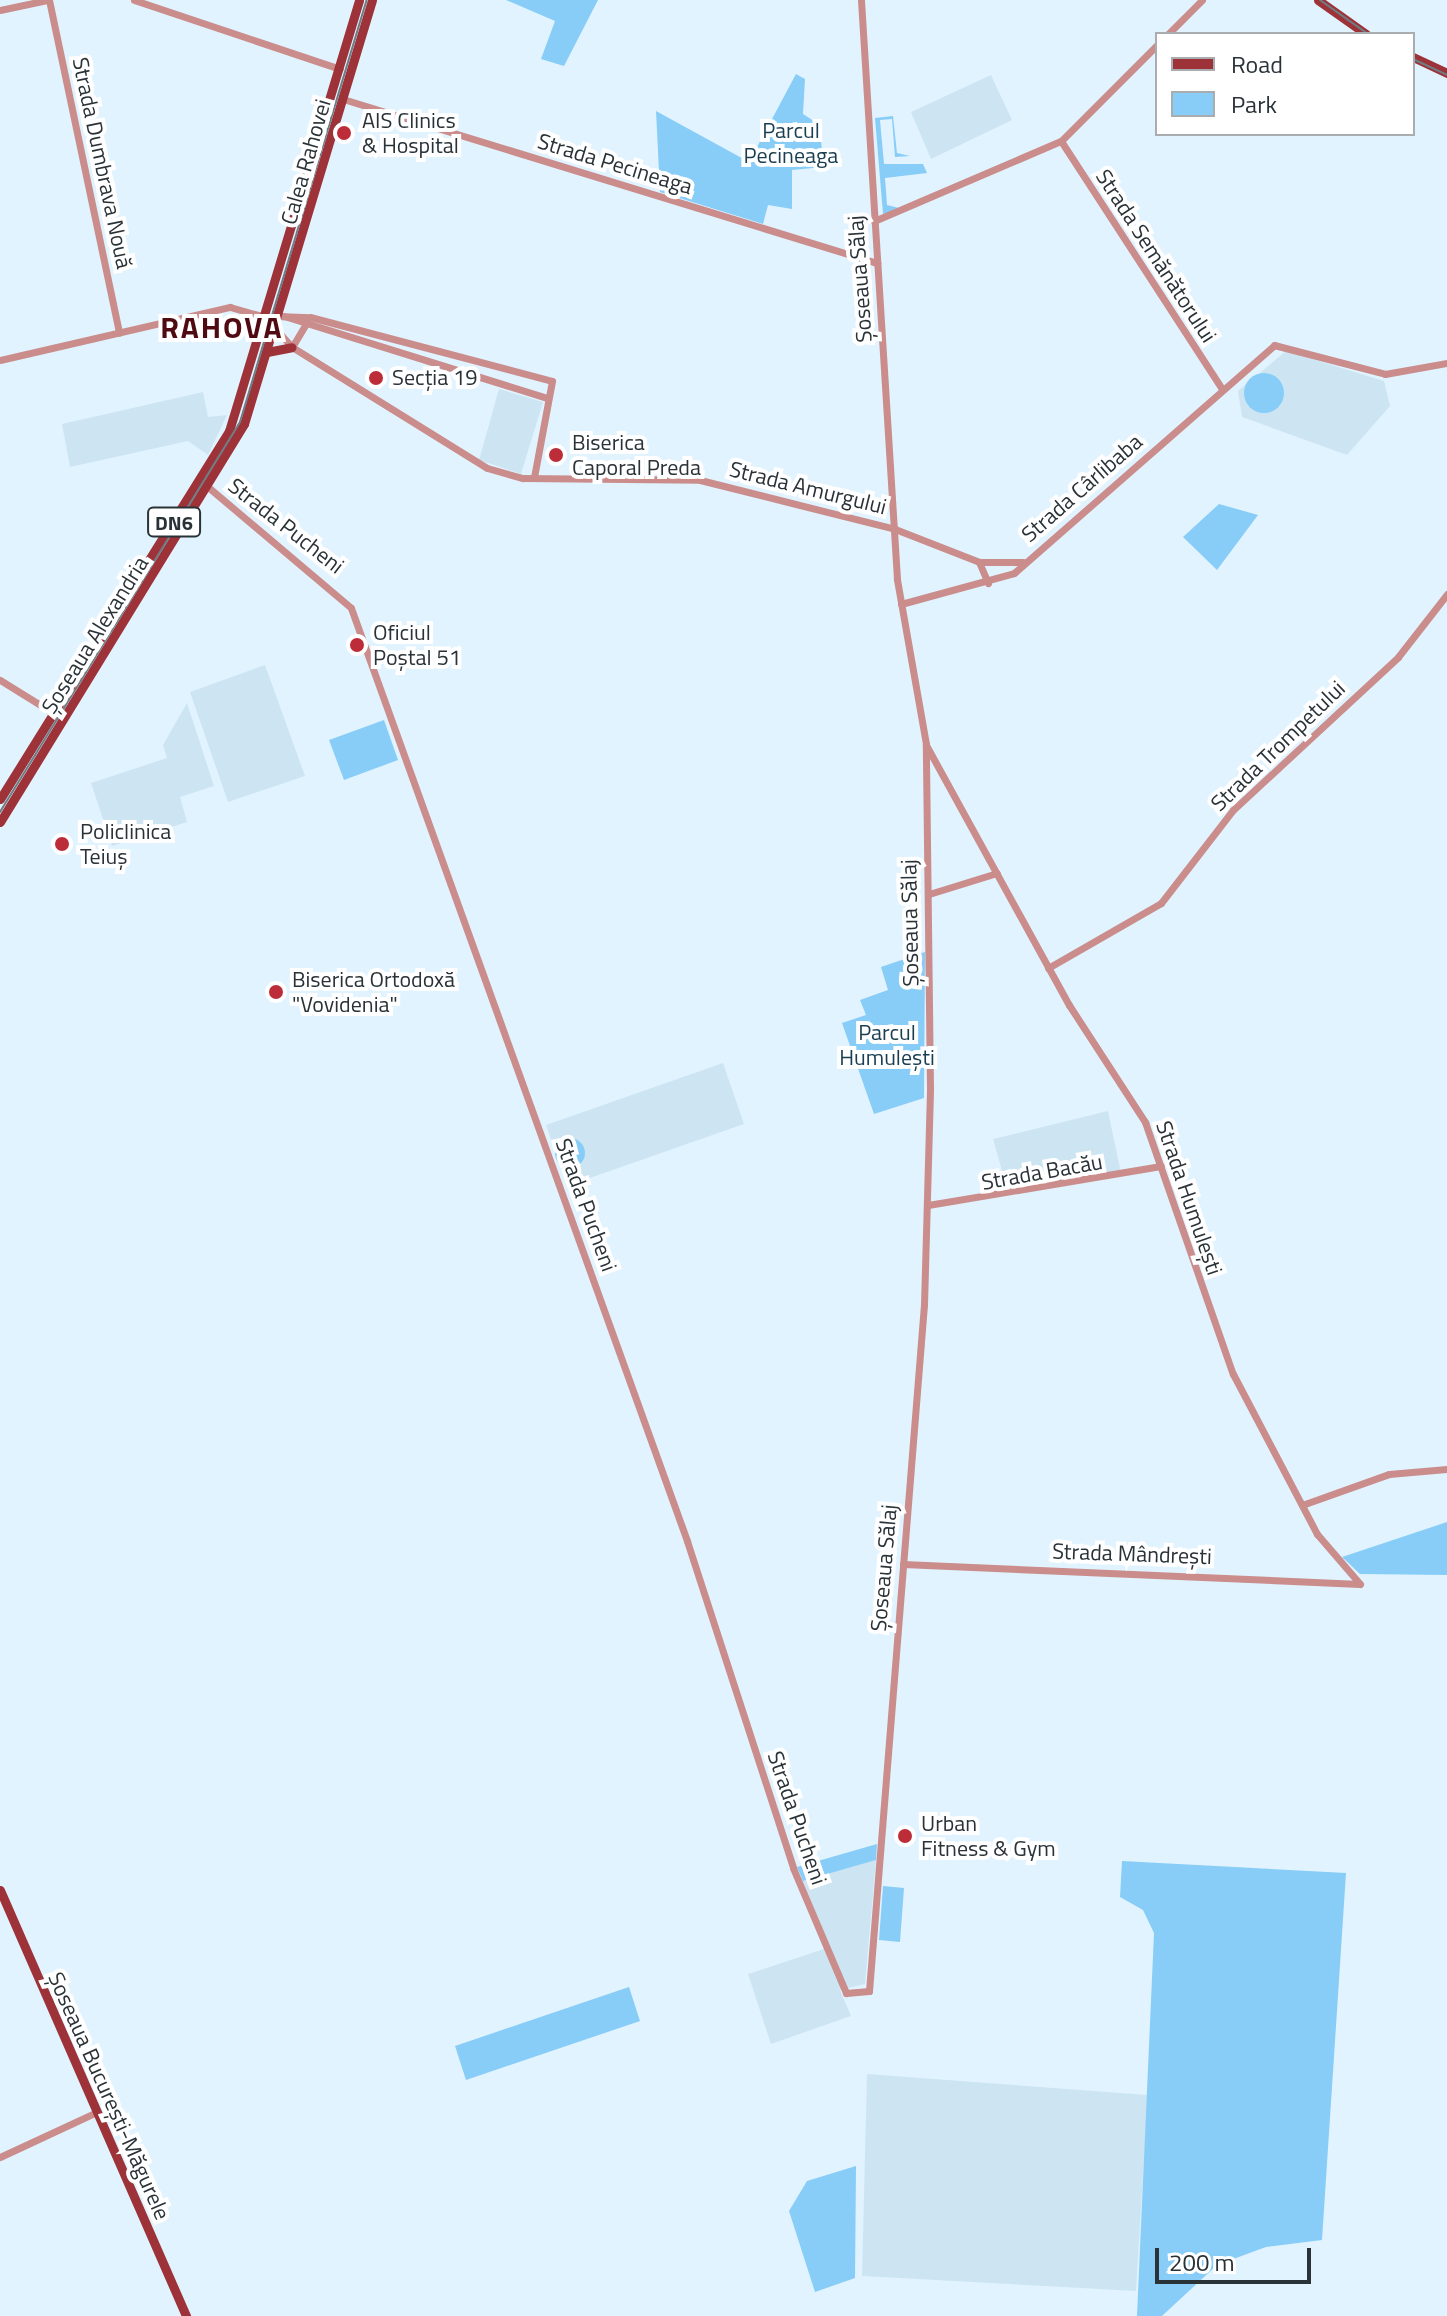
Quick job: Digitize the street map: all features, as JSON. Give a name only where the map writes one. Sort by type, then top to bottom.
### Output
[{"type":"main road","name":"Calea Rahovei","points":[[265,317],[359,0]]},
{"type":"main road","name":"Calea Rahovei","points":[[273,333],[281,316],[372,0]]},
{"type":"main road","points":[[1318,0],[1363,32]]},
{"type":"main road","points":[[1415,58],[1447,73]]},
{"type":"main road","name":"Șoseaua Alexandria","points":[[0,799],[229,431],[265,317]]},
{"type":"main road","name":"Șoseaua Alexandria","points":[[0,822],[244,424],[273,333]]},
{"type":"main road","points":[[267,352],[292,347]]},
{"type":"main road","name":"Șoseaua București-Măgurele","points":[[0,1890],[186,2316]]},
{"type":"street","points":[[0,10],[48,0]]},
{"type":"street","name":"Strada Dumbrava Nouă","points":[[48,0],[119,333]]},
{"type":"street","points":[[134,0],[340,69]]},
{"type":"street","name":"Șoseaua Sălaj","points":[[861,0],[901,604],[926,744],[929,894],[928,1205],[869,1991]]},
{"type":"street","points":[[1170,32],[1202,0]]},
{"type":"street","points":[[874,221],[1061,141],[1155,47]]},
{"type":"street","name":"Strada Pecineaga","points":[[343,99],[877,263]]},
{"type":"street","name":"Strada Semănătorului","points":[[1061,141],[1222,389]]},
{"type":"street","points":[[0,360],[230,307],[265,317],[281,316],[346,326],[552,381],[534,477]]},
{"type":"street","points":[[281,316],[548,398]]},
{"type":"street","points":[[265,317],[273,333]]},
{"type":"street","points":[[292,347],[306,324]]},
{"type":"street","points":[[343,336],[346,326]]},
{"type":"street","name":"Strada Amurgului","points":[[273,333],[478,464],[534,477],[692,478],[895,529],[979,562]]},
{"type":"street","points":[[391,351],[394,340]]},
{"type":"street","name":"Strada Cârlibaba","points":[[901,604],[988,583],[1023,562],[1263,352],[1286,344],[1385,374],[1447,363]]},
{"type":"street","points":[[456,371],[459,357]]},
{"type":"street","name":"Strada Pucheni","points":[[208,487],[351,608],[677,1512],[793,1868],[846,1993],[869,1991]]},
{"type":"street","points":[[988,583],[979,562],[1023,562]]},
{"type":"street","name":"Strada Trompetului","points":[[1048,968],[1161,903],[1233,810],[1398,657],[1447,594]]},
{"type":"street","points":[[0,680],[64,719]]},
{"type":"street","name":"Strada Humulești","points":[[926,744],[1048,968],[1142,1117],[1227,1362],[1302,1505],[1360,1584]]},
{"type":"street","points":[[926,786],[932,777],[946,781]]},
{"type":"street","points":[[929,894],[997,873]]},
{"type":"street","name":"Strada Bacău","points":[[928,1205],[1161,1166]]},
{"type":"street","points":[[1302,1505],[1389,1474],[1447,1469]]},
{"type":"street","name":"Strada Mândrești","points":[[903,1564],[1360,1584]]},
{"type":"street","points":[[0,2157],[97,2112]]},
{"type":"shaded area","points":[[991,75],[1012,120],[931,159],[911,112]]},
{"type":"shaded area","points":[[1286,351],[1384,381],[1390,406],[1347,455],[1242,417],[1238,391]]},
{"type":"shaded area","points":[[499,389],[543,402],[521,474],[479,460]]},
{"type":"shaded area","points":[[203,392],[208,417],[227,415],[208,455],[188,441],[70,467],[62,424]]},
{"type":"shaded area","points":[[265,665],[305,776],[228,802],[190,692]]},
{"type":"shaded area","points":[[187,703],[214,786],[180,797],[187,822],[112,846],[91,783],[167,758],[163,745]]},
{"type":"shaded area","points":[[723,1063],[744,1124],[567,1186],[546,1125]]},
{"type":"shaded area","points":[[1108,1111],[1121,1173],[1008,1192],[993,1139]]},
{"type":"shaded area","points":[[876,1860],[865,1984],[840,1990],[851,2016],[771,2044],[748,1974],[830,1947],[803,1881]]},
{"type":"shaded area","points":[[867,2074],[1148,2095],[1136,2291],[862,2276]]},
{"type":"green space","points":[[506,0],[598,0],[564,66],[541,59],[555,21]]},
{"type":"green space","name":"Parcul Pecineaga","points":[[796,74],[805,79],[803,114],[820,125],[823,167],[792,170],[792,209],[768,205],[763,224],[660,192],[656,111],[749,162]]},
{"type":"green space","points":[[893,116],[897,153],[910,156],[895,157],[892,119],[880,120],[884,164],[923,164],[927,173],[885,178],[887,205],[903,209],[883,214],[875,118]]},
{"type":"green space","points":[[1264,373],[1278,379],[1284,393],[1278,407],[1264,413],[1250,407],[1244,393],[1250,379]]},
{"type":"green space","points":[[1219,504],[1258,515],[1217,570],[1183,537]]},
{"type":"green space","points":[[384,720],[398,760],[344,780],[329,740]]},
{"type":"green space","name":"Parcul Humulești","points":[[925,952],[924,1098],[874,1114],[842,1023],[866,1015],[860,1000],[888,990],[881,967]]},
{"type":"green space","points":[[570,1138],[581,1142],[585,1153],[581,1164],[570,1168],[559,1164],[555,1153],[559,1142]]},
{"type":"green space","points":[[1447,1522],[1447,1575],[1360,1574],[1342,1557]]},
{"type":"green space","points":[[877,1844],[876,1860],[803,1881],[797,1867]]},
{"type":"green space","points":[[1122,1861],[1346,1873],[1322,2240],[1266,2247],[1217,2265],[1162,2316],[1137,2316],[1154,1933],[1143,1910],[1120,1897]]},
{"type":"green space","points":[[883,1886],[904,1888],[900,1942],[879,1940]]},
{"type":"green space","points":[[629,1987],[640,2021],[466,2080],[455,2046]]},
{"type":"green space","points":[[856,2166],[855,2278],[815,2292],[789,2211],[807,2181]]},
{"type":"tram line","points":[[0,812],[240,422],[367,0]]},
{"type":"tram line","points":[[1320,0],[1365,32]]},
{"type":"tram line","points":[[1415,60],[1447,75]]},
{"type":"place","name":"AIS Clinics & Hospital","points":[[344,133]]},
{"type":"place","name":"Secția 19","points":[[376,378]]},
{"type":"place","name":"Biserica Caporal Preda","points":[[556,455]]},
{"type":"place","name":"Oficiul Poștal 51","points":[[357,645]]},
{"type":"place","name":"Policlinica Teiuș","points":[[62,844]]},
{"type":"place","name":"Biserica Ortodoxă \"Vovidenia\"","points":[[276,992]]},
{"type":"place","name":"Urban Fitness & Gym","points":[[905,1836]]},
{"type":"district","name":"RAHOVA","points":[[222,327]]}]
